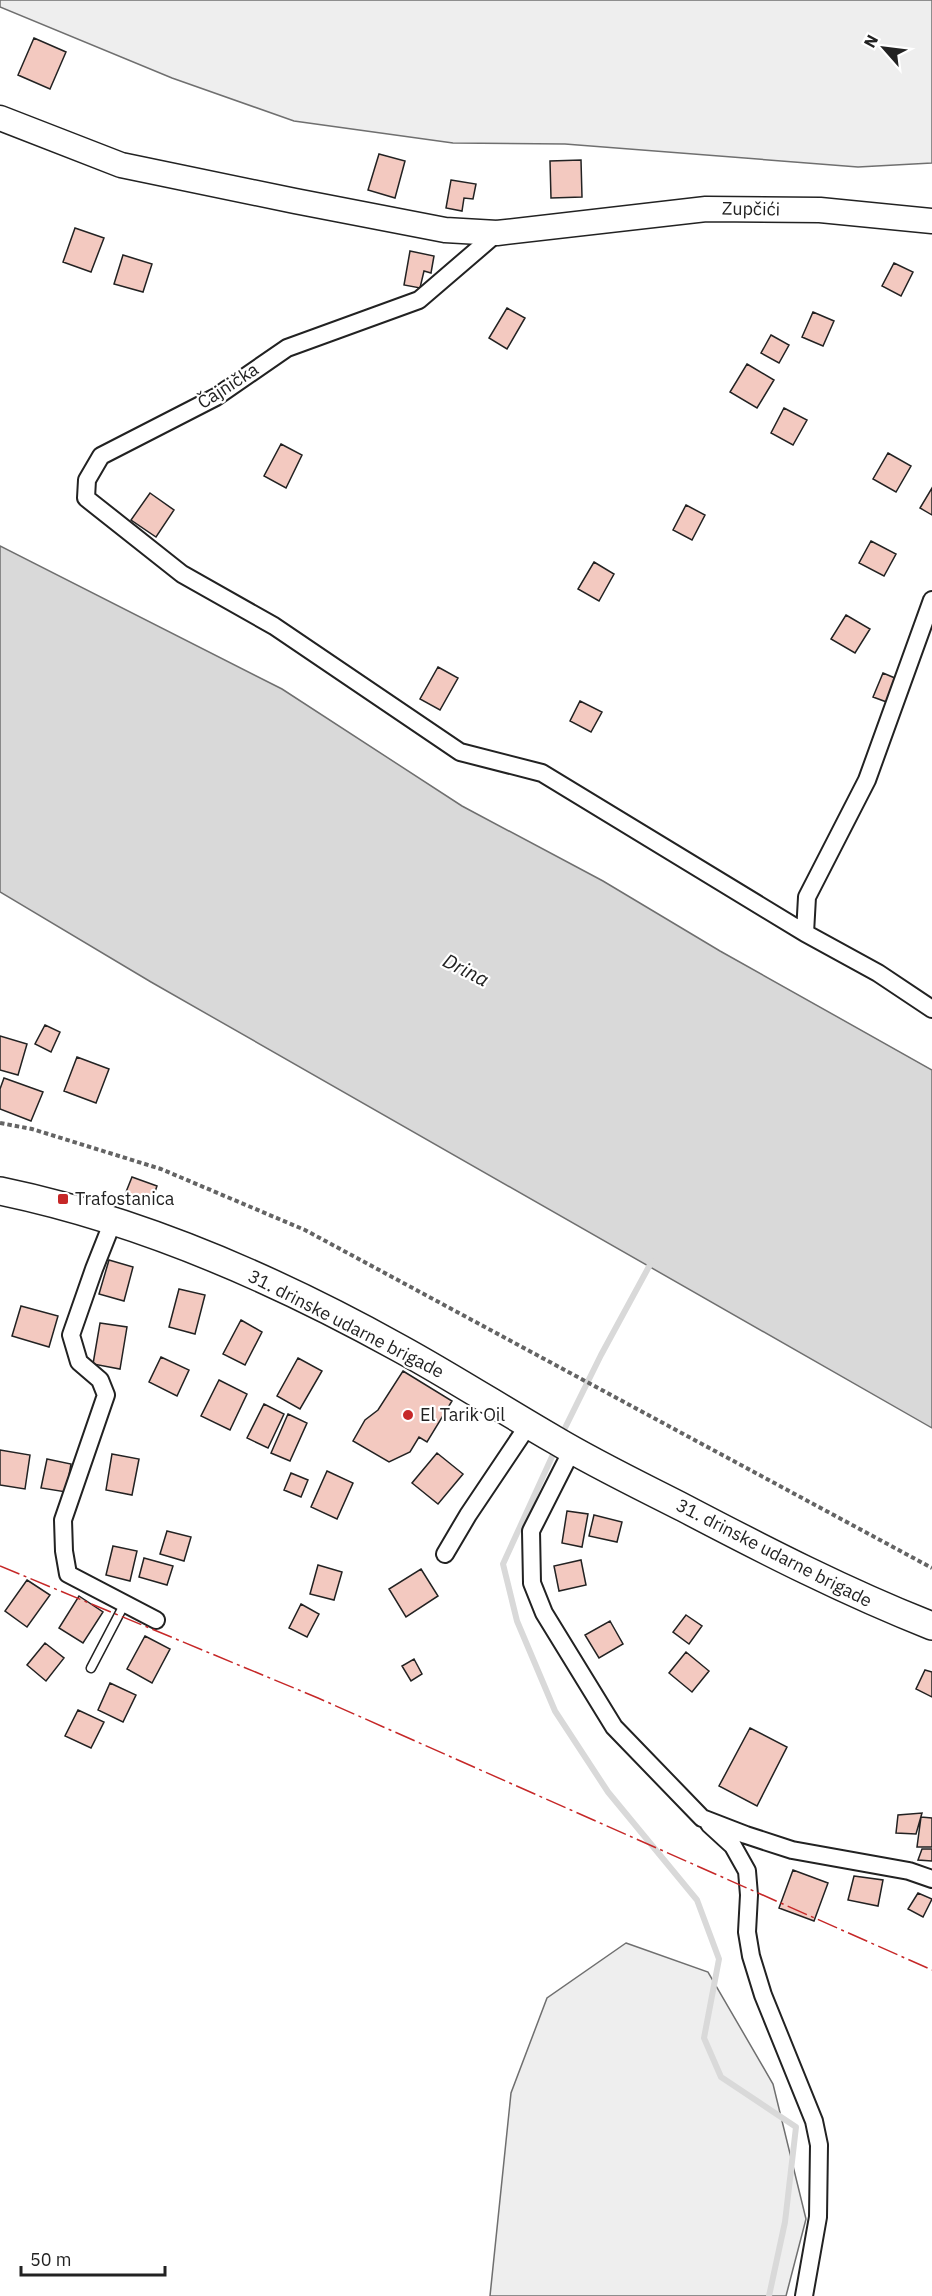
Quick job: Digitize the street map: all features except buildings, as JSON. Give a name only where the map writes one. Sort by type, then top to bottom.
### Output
[{"type":"main road","points":[[0,118],[121,165],[445,230],[497,233]]},
{"type":"main road","name":"Zupčići","points":[[497,233],[706,209],[820,210],[932,222]]},
{"type":"main road","name":"31. drinske udarne brigade","points":[[0,1191],[39,1199],[169,1240],[291,1292],[400,1348],[565,1446],[808,1573],[875,1604],[932,1626]]},
{"type":"street","name":"Čajnička","points":[[497,233],[419,300],[286,348],[216,397],[101,456],[87,480],[86,498],[182,574],[274,626],[460,752],[542,772],[805,933]]},
{"type":"street","points":[[932,600],[867,780],[807,897],[805,933],[878,973],[932,1009]]},
{"type":"street","points":[[113,1221],[71,1335],[79,1362],[100,1380],[106,1395],[63,1520],[68,1574],[156,1620]]},
{"type":"street","points":[[445,1554],[468,1515],[529,1424]]},
{"type":"street","points":[[565,1446],[531,1531],[532,1583],[544,1613],[614,1727],[702,1818],[733,1846],[747,1871],[749,1895],[747,1932],[751,1956],[763,1995],[814,2121],[819,2145],[818,2217],[804,2296]]},
{"type":"street","points":[[702,1818],[792,1850],[909,1872],[932,1879]]},
{"type":"lane","points":[[92,1668],[125,1603]]},
{"type":"path","points":[[0,1123],[32,1129],[161,1169],[305,1230],[932,1568]]},
{"type":"shaded area","points":[[0,0],[932,0],[932,163],[858,167],[565,144],[453,143],[294,121],[172,78],[0,7]]},
{"type":"shaded area","points":[[626,1943],[708,1972],[773,2084],[806,2219],[786,2296],[490,2296],[511,2093],[547,1998]]},
{"type":"water","name":"Drina","points":[[0,546],[282,689],[462,806],[603,881],[720,951],[932,1070],[932,1428],[151,982],[0,892]]},
{"type":"waterway","points":[[561,1436],[601,1355],[652,1261]]},
{"type":"waterway","points":[[556,1448],[503,1564],[517,1621],[555,1711],[608,1792],[697,1900],[719,1959],[704,2038],[721,2077],[796,2127],[785,2222],[769,2296]]},
{"type":"power","points":[[0,1566],[318,1698],[932,1970]]},
{"type":"place","name":"Trafostanica","points":[[63,1199]]},
{"type":"place","name":"El Tarik Oil","points":[[408,1415]]}]
